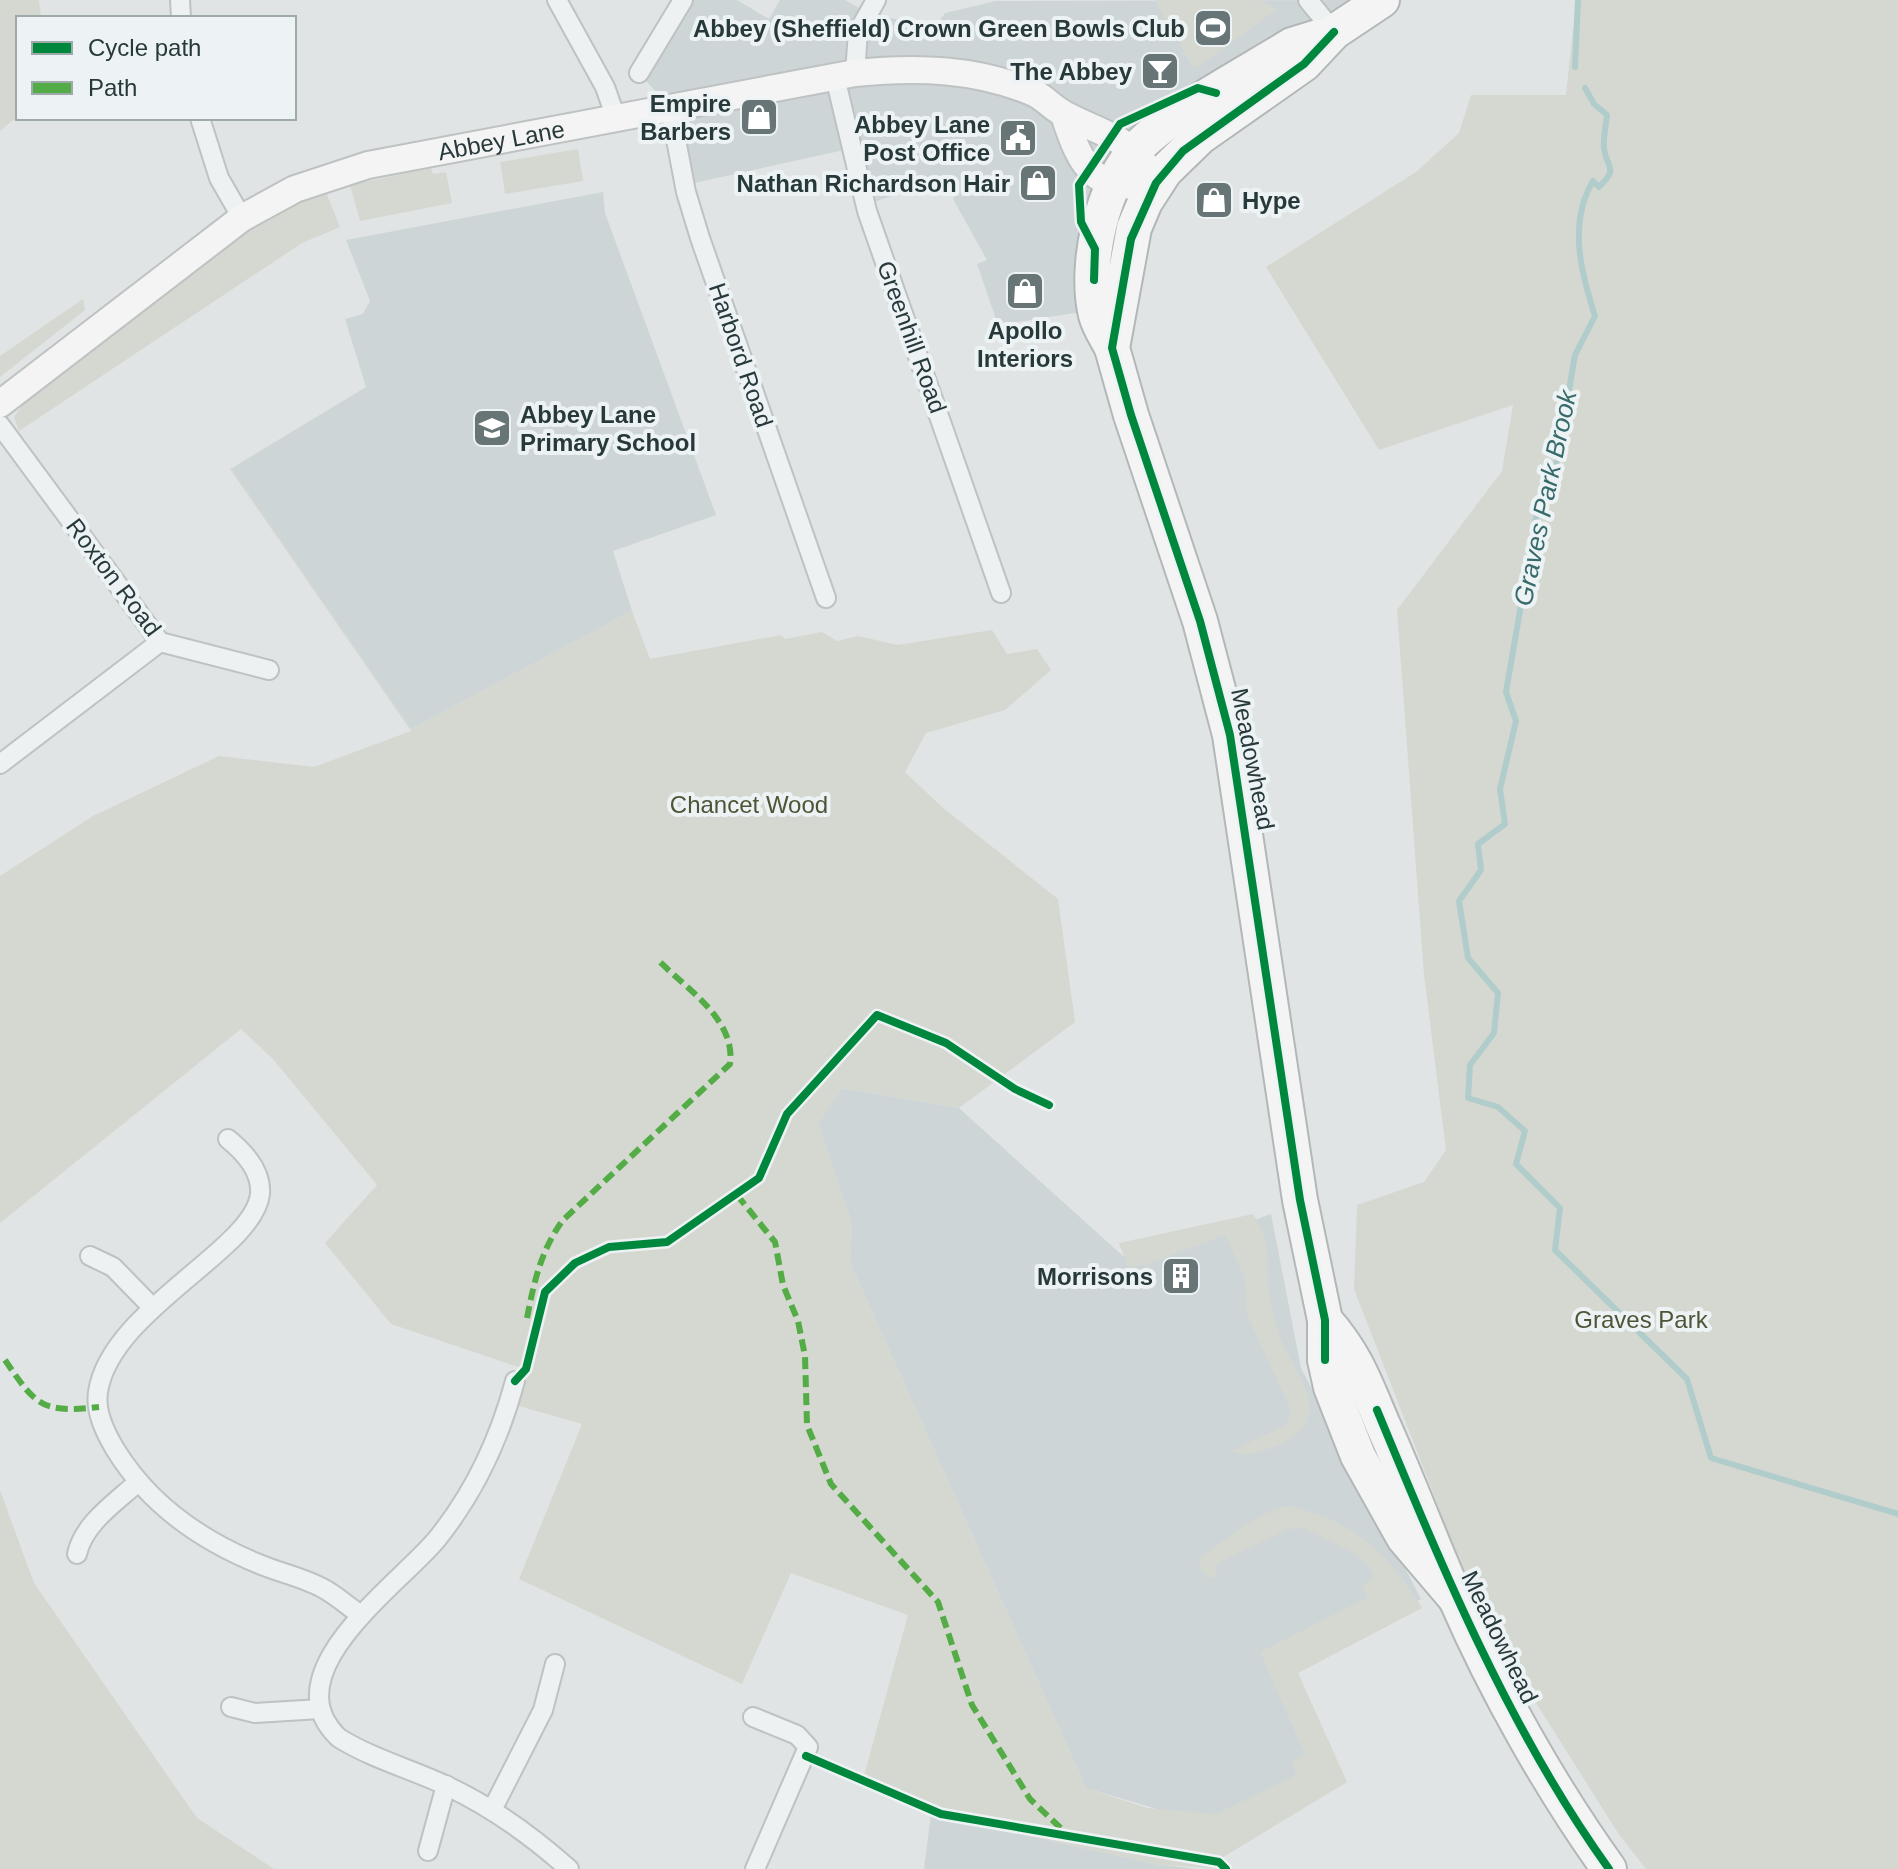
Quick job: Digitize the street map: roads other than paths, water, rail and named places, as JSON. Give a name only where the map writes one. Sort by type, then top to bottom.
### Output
[{"type":"highway","points":[[1112,348],[1096,315],[1094,280],[1100,223],[1114,186],[1134,150],[1156,131],[1292,45],[1334,32],[1382,0]]},
{"type":"highway","name":"Meadowhead","points":[[1334,32],[1304,64],[1183,151],[1156,183],[1131,239],[1112,348],[1135,428],[1200,621],[1230,735],[1300,1200],[1325,1320],[1325,1360],[1351,1442],[1404,1538],[1456,1599],[1533,1748],[1609,1869]]},
{"type":"main road","name":"Abbey Lane","points":[[0,404],[242,218],[295,189],[368,165],[891,68],[951,71],[1036,94],[1064,115],[1113,135],[1134,150],[1143,158],[1156,183]]},
{"type":"main road","points":[[1064,115],[1074,146],[1089,167],[1114,186],[1156,183]]},
{"type":"street","points":[[557,0],[605,87],[616,118]]},
{"type":"street","points":[[639,73],[683,0]]},
{"type":"street","name":"Greenhill Road","points":[[876,0],[861,24],[845,75],[867,211],[1001,593]]},
{"type":"street","points":[[1308,0],[1334,32]]},
{"type":"street","name":"Harbord Road","points":[[670,108],[686,192],[700,238],[826,598]]},
{"type":"street","points":[[201,120],[219,178],[242,218]]},
{"type":"street","name":"Roxton Road","points":[[0,425],[160,642],[269,670]]},
{"type":"street","points":[[0,764],[160,642]]},
{"type":"street","points":[[228,1139],[241,1150],[257,1175],[260,1195],[253,1212],[229,1240],[152,1307],[111,1357],[97,1395],[100,1418],[109,1439],[138,1482],[168,1513],[256,1563],[325,1589],[361,1615]]},
{"type":"street","points":[[90,1256],[113,1267],[152,1307]]},
{"type":"street","points":[[515,1381],[487,1458],[469,1493],[436,1539],[361,1615],[332,1656],[319,1683],[320,1709],[326,1726],[348,1744],[446,1785],[492,1810],[534,1837],[569,1869]]},
{"type":"street","points":[[77,1554],[85,1534],[97,1519],[138,1482]]},
{"type":"street","points":[[492,1810],[543,1710],[555,1664]]},
{"type":"street","points":[[231,1707],[255,1713],[320,1709]]},
{"type":"street","points":[[753,1717],[797,1735],[808,1747],[755,1869]]},
{"type":"street","points":[[428,1851],[446,1785]]},
{"type":"waterway","name":"Graves Park Brook","points":[[1575,67],[1578,0]]},
{"type":"waterway","name":"Graves Park Brook","points":[[1585,88],[1594,104],[1607,115],[1604,148],[1610,168],[1609,175],[1599,187],[1593,181],[1585,197],[1579,231],[1585,283],[1595,316],[1575,355],[1555,473],[1538,506],[1506,692],[1516,721],[1500,789],[1505,824],[1478,844],[1481,870],[1459,901],[1468,958],[1498,993],[1494,1033],[1470,1065],[1468,1098],[1498,1107],[1525,1131],[1516,1164],[1560,1208],[1555,1250],[1687,1379],[1711,1458],[1898,1514]]},
{"type":"place","name":"Abbey (Sheffield) Crown Green Bowls Club","points":[[1213,28]]},
{"type":"place","name":"The Abbey","points":[[1160,71]]},
{"type":"place","name":"Empire Barbers","points":[[759,117]]},
{"type":"place","name":"Abbey Lane Post Office","points":[[1018,138]]},
{"type":"place","name":"Nathan Richardson Hair","points":[[1038,183]]},
{"type":"place","name":"Hype","points":[[1214,200]]},
{"type":"place","name":"Apollo Interiors","points":[[1025,291]]},
{"type":"place","name":"Abbey Lane Primary School","points":[[492,428]]},
{"type":"place","name":"Morrisons","points":[[1181,1276]]},
{"type":"park label","name":"Chancet Wood","points":[[749,804]]},
{"type":"park label","name":"Graves Park","points":[[1641,1319]]}]
